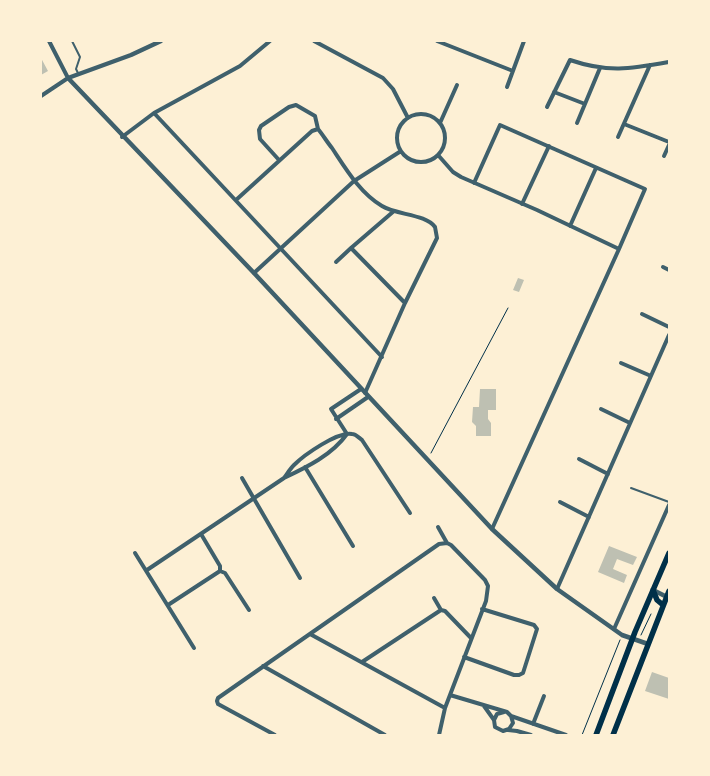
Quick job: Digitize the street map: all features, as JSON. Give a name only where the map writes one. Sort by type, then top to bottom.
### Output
[{"type":"main road","points":[[596,735],[632,639],[669,553]]},
{"type":"main road","points":[[652,590],[657,600],[666,606]]},
{"type":"main road","points":[[613,735],[648,644],[666,606],[668,595]]},
{"type":"street","points":[[48,41],[68,78],[122,137],[254,273],[492,530],[557,590],[622,635],[648,644]]},
{"type":"street","points":[[41,96],[68,78],[131,55],[161,41]]},
{"type":"street","points":[[122,137],[154,113],[240,66],[270,41]]},
{"type":"street","points":[[314,41],[383,78],[393,90],[408,118]]},
{"type":"street","points":[[436,41],[513,71]]},
{"type":"street","points":[[507,87],[524,41]]},
{"type":"street","points":[[547,107],[570,60],[600,68],[633,68],[669,62]]},
{"type":"street","points":[[618,137],[650,65]]},
{"type":"street","points":[[577,123],[600,68]]},
{"type":"street","points":[[440,123],[457,85]]},
{"type":"street","points":[[554,92],[585,104]]},
{"type":"street","points":[[280,160],[260,139],[259,130],[261,126],[289,107],[296,105],[315,116],[318,130],[354,181],[381,206],[394,212],[430,221],[435,227],[437,234],[405,303],[367,395],[336,419]]},
{"type":"street","points":[[154,113],[382,357]]},
{"type":"street","points":[[424,114],[440,123],[445,136],[444,144],[438,155],[428,161],[420,162],[413,161],[401,151],[398,145],[399,130],[408,118],[424,114]]},
{"type":"street","points":[[624,124],[669,144],[664,156]]},
{"type":"street","points":[[474,183],[500,125],[645,190],[492,530]]},
{"type":"street","points":[[236,200],[312,131],[318,130]]},
{"type":"street","points":[[522,204],[548,146]]},
{"type":"street","points":[[254,273],[354,181],[401,151]]},
{"type":"street","points":[[438,155],[453,172],[474,183],[619,249]]},
{"type":"street","points":[[570,226],[596,168]]},
{"type":"street","points":[[336,262],[394,212]]},
{"type":"street","points":[[352,248],[405,303]]},
{"type":"street","points":[[663,268],[669,270]]},
{"type":"street","points":[[642,314],[669,327]]},
{"type":"street","points":[[557,590],[669,335]]},
{"type":"street","points":[[621,363],[650,376]]},
{"type":"street","points":[[347,434],[331,409],[361,389]]},
{"type":"street","points":[[601,409],[630,423]]},
{"type":"street","points":[[147,570],[284,478],[339,445],[347,434]]},
{"type":"street","points":[[284,478],[294,465],[327,441],[347,434],[354,434],[362,440],[410,513]]},
{"type":"street","points":[[579,459],[608,474]]},
{"type":"street","points":[[305,467],[353,546]]},
{"type":"street","points":[[242,478],[300,578]]},
{"type":"street","points":[[560,502],[589,517]]},
{"type":"street","points":[[614,629],[669,504]]},
{"type":"street","points":[[438,527],[448,543],[485,580],[488,586],[482,609],[445,708],[438,735]]},
{"type":"street","points":[[201,534],[220,566],[220,571]]},
{"type":"street","points":[[275,735],[221,706],[217,701],[218,698],[439,544],[448,543]]},
{"type":"street","points":[[135,553],[194,648]]},
{"type":"street","points":[[168,606],[220,571]]},
{"type":"street","points":[[220,571],[225,573],[249,610]]},
{"type":"street","points":[[652,590],[668,595]]},
{"type":"street","points":[[434,598],[441,610],[445,611],[471,638]]},
{"type":"street","points":[[464,657],[514,674],[520,675],[523,672],[537,629],[534,625],[482,609]]},
{"type":"street","points":[[362,662],[441,610]]},
{"type":"street","points":[[310,634],[445,708]]},
{"type":"street","points":[[264,666],[385,735]]},
{"type":"street","points":[[450,695],[483,704],[566,735]]},
{"type":"street","points":[[533,724],[544,696]]},
{"type":"street","points":[[483,704],[490,712],[495,726],[502,732],[517,730],[530,735]]},
{"type":"street","points":[[494,720],[497,714],[504,712]]},
{"type":"street","points":[[502,732],[511,726],[511,716]]},
{"type":"lane","points":[[72,41],[80,57],[76,69],[78,74]]},
{"type":"lane","points":[[631,488],[669,504]]},
{"type":"path","points":[[427,461],[508,308]]},
{"type":"path","points":[[635,632],[642,635],[651,614]]},
{"type":"path","points":[[582,735],[622,635]]},
{"type":"building","points":[[41,58],[48,71],[41,75]]},
{"type":"building","points":[[518,278],[524,280],[519,292],[513,290]]},
{"type":"building","points":[[480,389],[496,389],[496,410],[488,410],[491,436],[476,436],[476,426],[472,422],[473,407],[479,407]]},
{"type":"building","points":[[609,546],[637,557],[633,565],[617,559],[613,569],[627,575],[624,583],[598,572]]},
{"type":"building","points":[[652,672],[669,678],[669,699],[645,691]]}]
